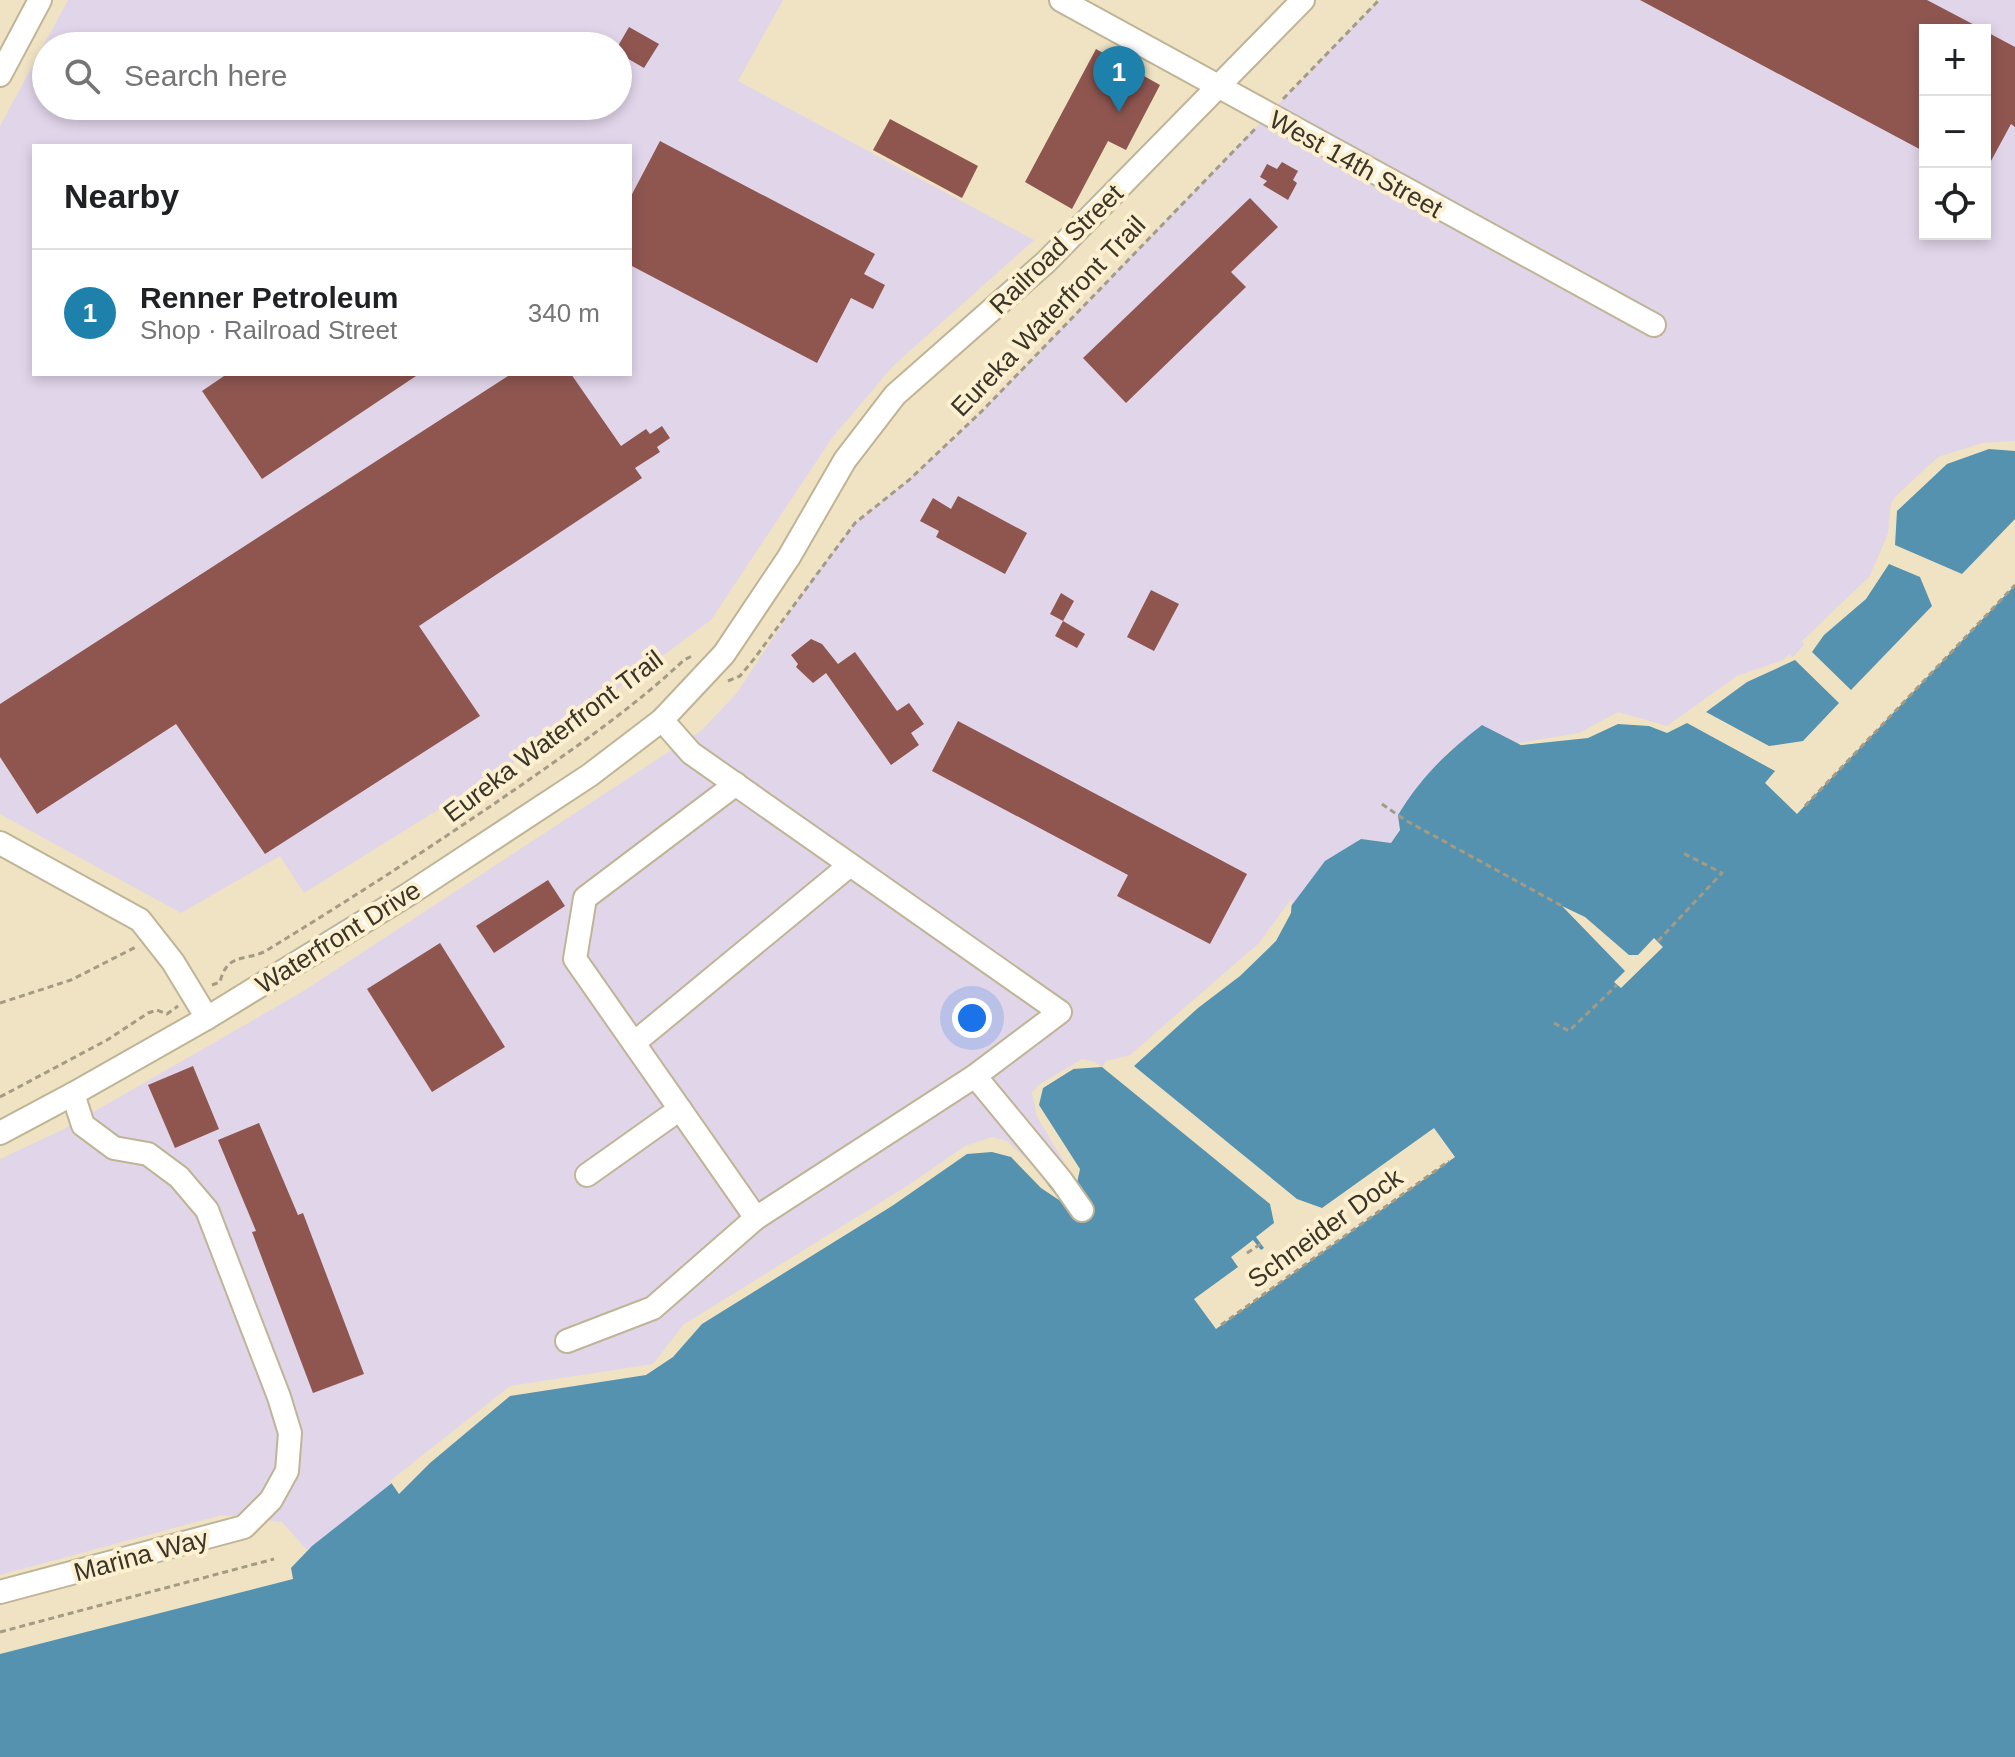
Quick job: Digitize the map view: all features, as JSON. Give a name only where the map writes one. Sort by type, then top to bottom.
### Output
[{"type":"street","points":[[0,75],[40,0]]},
{"type":"street","name":"West 14th Street","points":[[1061,0],[1654,325]]},
{"type":"street","name":"Railroad Street","points":[[712,667],[789,557],[845,460],[895,395],[1046,262],[1303,0]]},
{"type":"street","name":"Waterfront Drive","points":[[0,1133],[207,1018],[409,894],[590,775],[662,720],[712,667]]},
{"type":"street","points":[[567,1341],[653,1308],[756,1218],[975,1076],[1060,1012],[691,753],[662,720]]},
{"type":"street","points":[[736,784],[585,898],[575,959],[756,1218]]},
{"type":"street","points":[[0,843],[140,920],[173,962],[207,1018]]},
{"type":"street","points":[[634,1043],[850,865]]},
{"type":"street","points":[[975,1076],[1082,1210]]},
{"type":"street","name":"Marina Way","points":[[0,1592],[244,1527],[271,1500],[287,1471],[290,1433],[279,1397],[207,1210],[179,1177],[148,1154],[114,1148],[83,1125],[73,1094]]},
{"type":"street","points":[[587,1175],[680,1109]]},
{"type":"path","name":"Eureka Waterfront Trail","points":[[0,1097],[107,1040],[148,1013],[157,1010],[167,1014],[192,995],[220,982],[223,969],[229,962],[264,952],[457,830],[595,733],[693,654],[731,682],[740,676],[855,523],[909,480],[982,411],[1261,112],[1379,0]]},
{"type":"path","points":[[1805,806],[2015,585]]},
{"type":"path","points":[[1382,804],[1405,820],[1562,906]]},
{"type":"path","points":[[1658,941],[1722,873],[1681,852]]},
{"type":"path","points":[[0,1003],[100,968],[134,949],[150,933]]},
{"type":"path","points":[[1554,1023],[1569,1031],[1617,985]]},
{"type":"path","name":"Schneider Dock","points":[[1221,1325],[1449,1161]]},
{"type":"path","points":[[1247,1253],[1261,1244]]},
{"type":"path","points":[[0,1632],[274,1559]]},
{"type":"shaded area","points":[[68,0],[783,0],[738,81],[1034,240],[893,366],[832,438],[711,620],[539,747],[304,893],[280,856],[181,913],[0,814],[0,126],[32,67],[32,120],[632,120],[632,32],[51,32]]},
{"type":"shaded area","points":[[1379,0],[2015,0],[2015,445],[1892,534],[1874,579],[1786,663],[1668,730],[1521,745],[1482,726],[1448,752],[1391,843],[1360,839],[1262,945],[1074,1170],[1051,1188],[655,1367],[373,1500],[307,1550],[282,1522],[222,1515],[0,1575],[0,1159],[62,1130],[302,992],[702,730],[736,694],[812,579],[855,523],[909,480],[982,411]]},
{"type":"water","points":[[2015,445],[2015,1757],[0,1757],[0,1645],[290,1569],[312,1546],[510,1390],[655,1367],[685,1328],[967,1150],[993,1141],[1051,1187],[1073,1170],[1041,1116],[1036,1092],[1083,1063],[1102,1067],[1132,1058],[1262,945],[1325,861],[1361,839],[1391,843],[1400,830],[1398,815],[1416,788],[1446,755],[1482,725],[1521,745],[1580,737],[1619,716],[1668,730],[1739,680],[1786,663],[1874,579],[1892,534],[1895,502],[1940,461],[1983,446]]},
{"type":"pier","points":[[2015,441],[2015,451],[1989,449],[1947,464],[1897,511],[1895,545],[1962,574],[2015,519],[2015,585],[1797,814],[1765,783],[1775,771],[1687,723],[1667,733],[1649,726],[1618,724],[1588,738],[1518,743],[1579,733],[1618,712],[1667,726],[1737,676],[1783,660],[1789,654],[1792,657],[1804,645],[1802,641],[1870,576],[1888,533],[1891,503],[1896,496],[1938,457],[1982,443]],"holes":[[[1889,564],[1920,577],[1932,606],[1851,690],[1812,652],[1824,635],[1866,599]],[[1795,660],[1839,703],[1803,741],[1769,746],[1706,712],[1747,682]]]},
{"type":"pier","points":[[1292,898],[1291,913],[1276,941],[1240,976],[1198,1008],[1134,1066],[1297,1199],[1322,1208],[1434,1128],[1455,1157],[1216,1329],[1194,1299],[1238,1267],[1231,1257],[1253,1240],[1261,1250],[1264,1248],[1256,1237],[1274,1223],[1270,1204],[1102,1067],[1106,1061],[1130,1055],[1259,943]]},
{"type":"pier","points":[[1562,906],[1585,917],[1629,955],[1638,955],[1654,938],[1663,947],[1621,988],[1614,982],[1625,971]]},
{"type":"pier","points":[[1082,1059],[1102,1067],[1073,1069],[1043,1088],[1039,1105],[1080,1169],[1077,1183],[1037,1117],[1032,1093],[1040,1084]]},
{"type":"pier","points":[[992,1137],[1007,1141],[1062,1202],[1041,1188],[1011,1157],[992,1152],[967,1154],[892,1206],[702,1324],[673,1357],[646,1375],[510,1396],[430,1463],[399,1494],[390,1481],[510,1386],[653,1364],[683,1325],[907,1186],[965,1146]]},
{"type":"pier","points":[[290,1562],[293,1579],[0,1654],[0,1641],[250,1577]]},
{"type":"building","points":[[1640,0],[1927,0],[1973,24],[1919,24],[1919,149]]},
{"type":"building","points":[[629,27],[659,44],[644,68],[632,61],[632,32],[626,32]]},
{"type":"building","points":[[1991,34],[2015,47],[2015,127],[2011,124],[1991,161]]},
{"type":"building","points":[[1096,49],[1160,85],[1126,150],[1108,141],[1072,209],[1025,182]]},
{"type":"building","points":[[890,119],[978,166],[962,198],[873,150]]},
{"type":"building","points":[[660,141],[875,254],[864,274],[885,285],[873,309],[851,298],[817,363],[632,266],[632,194]]},
{"type":"building","points":[[1282,162],[1298,171],[1293,180],[1297,183],[1288,200],[1263,185],[1267,181],[1260,177],[1267,164],[1277,169]]},
{"type":"building","points":[[1250,198],[1278,227],[1231,272],[1246,287],[1126,403],[1083,358]]},
{"type":"building","points":[[224,376],[416,376],[262,479],[202,391]]},
{"type":"building","points":[[508,376],[572,376],[621,446],[646,429],[650,434],[662,426],[670,438],[657,447],[660,452],[635,468],[642,478],[419,626],[480,716],[265,854],[176,724],[37,814],[0,757],[0,704]]},
{"type":"building","points":[[958,496],[1027,533],[1005,574],[936,537],[939,531],[920,521],[933,498],[951,509]]},
{"type":"building","points":[[1151,590],[1179,604],[1154,651],[1127,637]]},
{"type":"building","points":[[1061,593],[1074,601],[1063,621],[1050,614]]},
{"type":"building","points":[[1063,621],[1085,634],[1077,648],[1055,636]]},
{"type":"building","points":[[811,639],[822,644],[838,664],[855,652],[897,711],[909,703],[924,724],[911,733],[919,745],[891,765],[826,673],[813,683],[796,667],[798,664],[791,655]]},
{"type":"building","points":[[958,721],[1247,874],[1210,944],[1117,896],[1128,875],[932,771]]},
{"type":"building","points":[[548,880],[565,906],[494,953],[476,926]]},
{"type":"building","points":[[440,943],[505,1047],[432,1092],[367,989]]},
{"type":"building","points":[[193,1066],[219,1129],[175,1148],[148,1085]]},
{"type":"building","points":[[259,1123],[298,1215],[303,1213],[364,1374],[313,1393],[252,1232],[256,1231],[218,1140]]},
{"type":"place","name":"Renner Petroleum","points":[[1119,112]]}]
